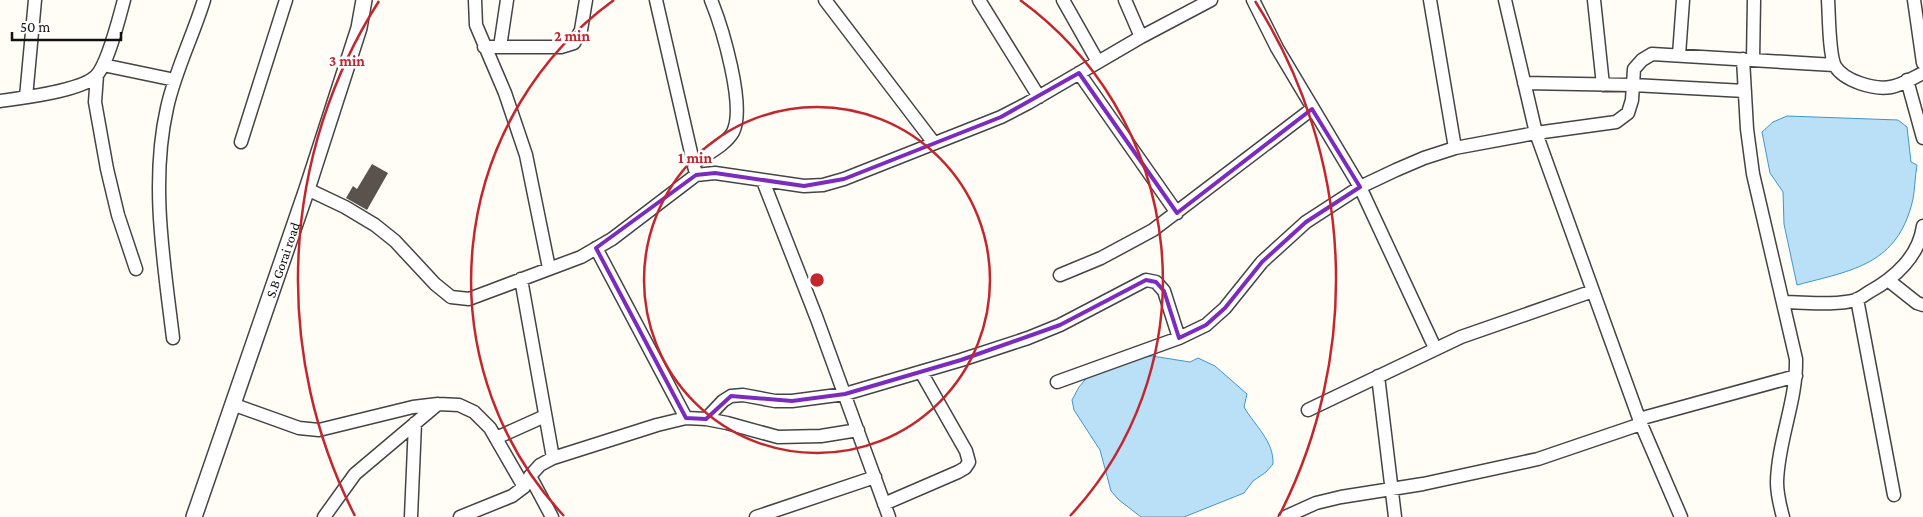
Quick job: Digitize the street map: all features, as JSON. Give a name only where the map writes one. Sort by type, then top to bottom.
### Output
[{"type":"street","points":[[26,96],[35,0]]},
{"type":"street","points":[[124,0],[100,70],[95,102],[107,169],[118,215],[136,269]]},
{"type":"street","points":[[173,338],[162,238],[159,193],[160,154],[167,107],[204,0]]},
{"type":"street","points":[[240,142],[286,0]]},
{"type":"street","name":"S.B Gorai road","points":[[194,517],[307,189],[358,28],[364,0]]},
{"type":"street","points":[[475,0],[476,24],[484,47],[505,93],[526,155],[549,268]]},
{"type":"street","points":[[500,47],[507,0]]},
{"type":"street","points":[[484,47],[562,47],[574,43],[580,30],[586,0]]},
{"type":"street","points":[[656,0],[695,169]]},
{"type":"street","points":[[307,189],[345,207],[375,225],[395,241],[435,284],[451,297],[469,299],[581,257],[612,239],[695,169],[732,134],[737,121],[734,88],[725,38],[711,0]]},
{"type":"street","points":[[825,0],[934,143]]},
{"type":"street","points":[[979,0],[1039,97]]},
{"type":"street","points":[[1064,0],[1098,62]]},
{"type":"street","points":[[1124,0],[1141,37]]},
{"type":"street","points":[[695,169],[804,186],[823,185],[844,179],[1001,117],[1141,37],[1211,0]]},
{"type":"street","points":[[1253,0],[1277,48],[1360,187],[1435,348]]},
{"type":"street","points":[[1430,0],[1455,148]]},
{"type":"street","points":[[1504,0],[1536,133],[1640,422],[1682,517]]},
{"type":"street","points":[[1594,0],[1603,84]]},
{"type":"street","points":[[1679,55],[1683,0]]},
{"type":"street","points":[[1754,0],[1745,91],[1749,146],[1753,174],[1796,359],[1796,376],[1777,483],[1782,517]]},
{"type":"street","points":[[1828,0],[1834,65],[1847,77],[1876,87],[1891,87],[1923,73]]},
{"type":"street","points":[[1914,0],[1923,64]]},
{"type":"street","points":[[1056,382],[1180,338],[1206,325],[1225,308],[1262,262],[1306,222],[1360,187],[1424,158],[1455,148],[1536,133],[1616,122],[1628,113],[1632,100],[1634,69],[1642,60],[1652,54],[1834,65]]},
{"type":"street","points":[[0,101],[74,87],[89,82],[100,70]]},
{"type":"street","points":[[100,70],[175,80]]},
{"type":"street","points":[[1079,73],[1177,213]]},
{"type":"street","points":[[1908,80],[1923,135]]},
{"type":"street","points":[[1524,83],[1633,85],[1745,91]]},
{"type":"street","points":[[1060,275],[1129,244],[1177,213],[1312,109]]},
{"type":"street","points":[[763,181],[845,394],[889,517]]},
{"type":"street","points":[[1783,302],[1857,300],[1888,280],[1910,259],[1923,234]]},
{"type":"street","points":[[596,248],[686,418]]},
{"type":"street","points":[[521,279],[553,458]]},
{"type":"street","points":[[706,419],[723,401],[731,396],[743,395],[776,401],[792,401],[845,394],[921,372],[1028,338],[1060,325],[1146,280],[1156,282],[1164,291],[1180,338]]},
{"type":"street","points":[[1888,280],[1911,299],[1923,304]]},
{"type":"street","points":[[1308,410],[1435,348],[1484,328],[1593,290]]},
{"type":"street","points":[[1857,300],[1894,495]]},
{"type":"street","points":[[884,504],[958,472],[965,468],[969,462],[966,451],[921,372]]},
{"type":"street","points":[[1378,376],[1395,517]]},
{"type":"street","points":[[1285,517],[1316,503],[1341,497],[1423,484],[1538,459],[1640,422],[1796,376]]},
{"type":"street","points":[[232,404],[299,428],[319,430],[413,407],[438,404],[459,405],[474,412],[490,428],[552,517]]},
{"type":"street","points":[[324,517],[355,474],[438,404]]},
{"type":"street","points":[[496,438],[545,416]]},
{"type":"street","points":[[460,517],[512,496],[527,482],[540,465],[553,458],[657,425],[686,418],[706,419],[778,437],[821,436],[858,430]]},
{"type":"street","points":[[411,517],[415,423]]},
{"type":"street","points":[[756,517],[875,477]]},
{"type":"highlighted area","points":[[1079,73],[1177,213],[1312,109],[1360,187],[1306,222],[1262,262],[1225,308],[1206,325],[1179,338],[1164,291],[1156,282],[1146,280],[1060,325],[961,360],[845,394],[792,401],[731,396],[706,419],[686,418],[596,248],[696,175],[715,173],[804,186],[844,179],[1001,117]]},
{"type":"water","points":[[1787,116],[1898,120],[1907,127],[1911,162],[1917,165],[1913,199],[1906,221],[1896,238],[1884,251],[1854,269],[1797,285],[1784,224],[1783,192],[1770,173],[1762,132],[1773,122]]},
{"type":"water","points":[[1152,356],[1190,362],[1198,358],[1215,366],[1247,394],[1244,407],[1267,441],[1273,464],[1266,472],[1253,481],[1244,493],[1184,517],[1141,517],[1119,500],[1111,491],[1100,450],[1074,410],[1072,400],[1079,387],[1090,374],[1132,359]]},
{"type":"building","points":[[372,164],[388,173],[367,210],[346,198],[353,186],[357,189]]}]
